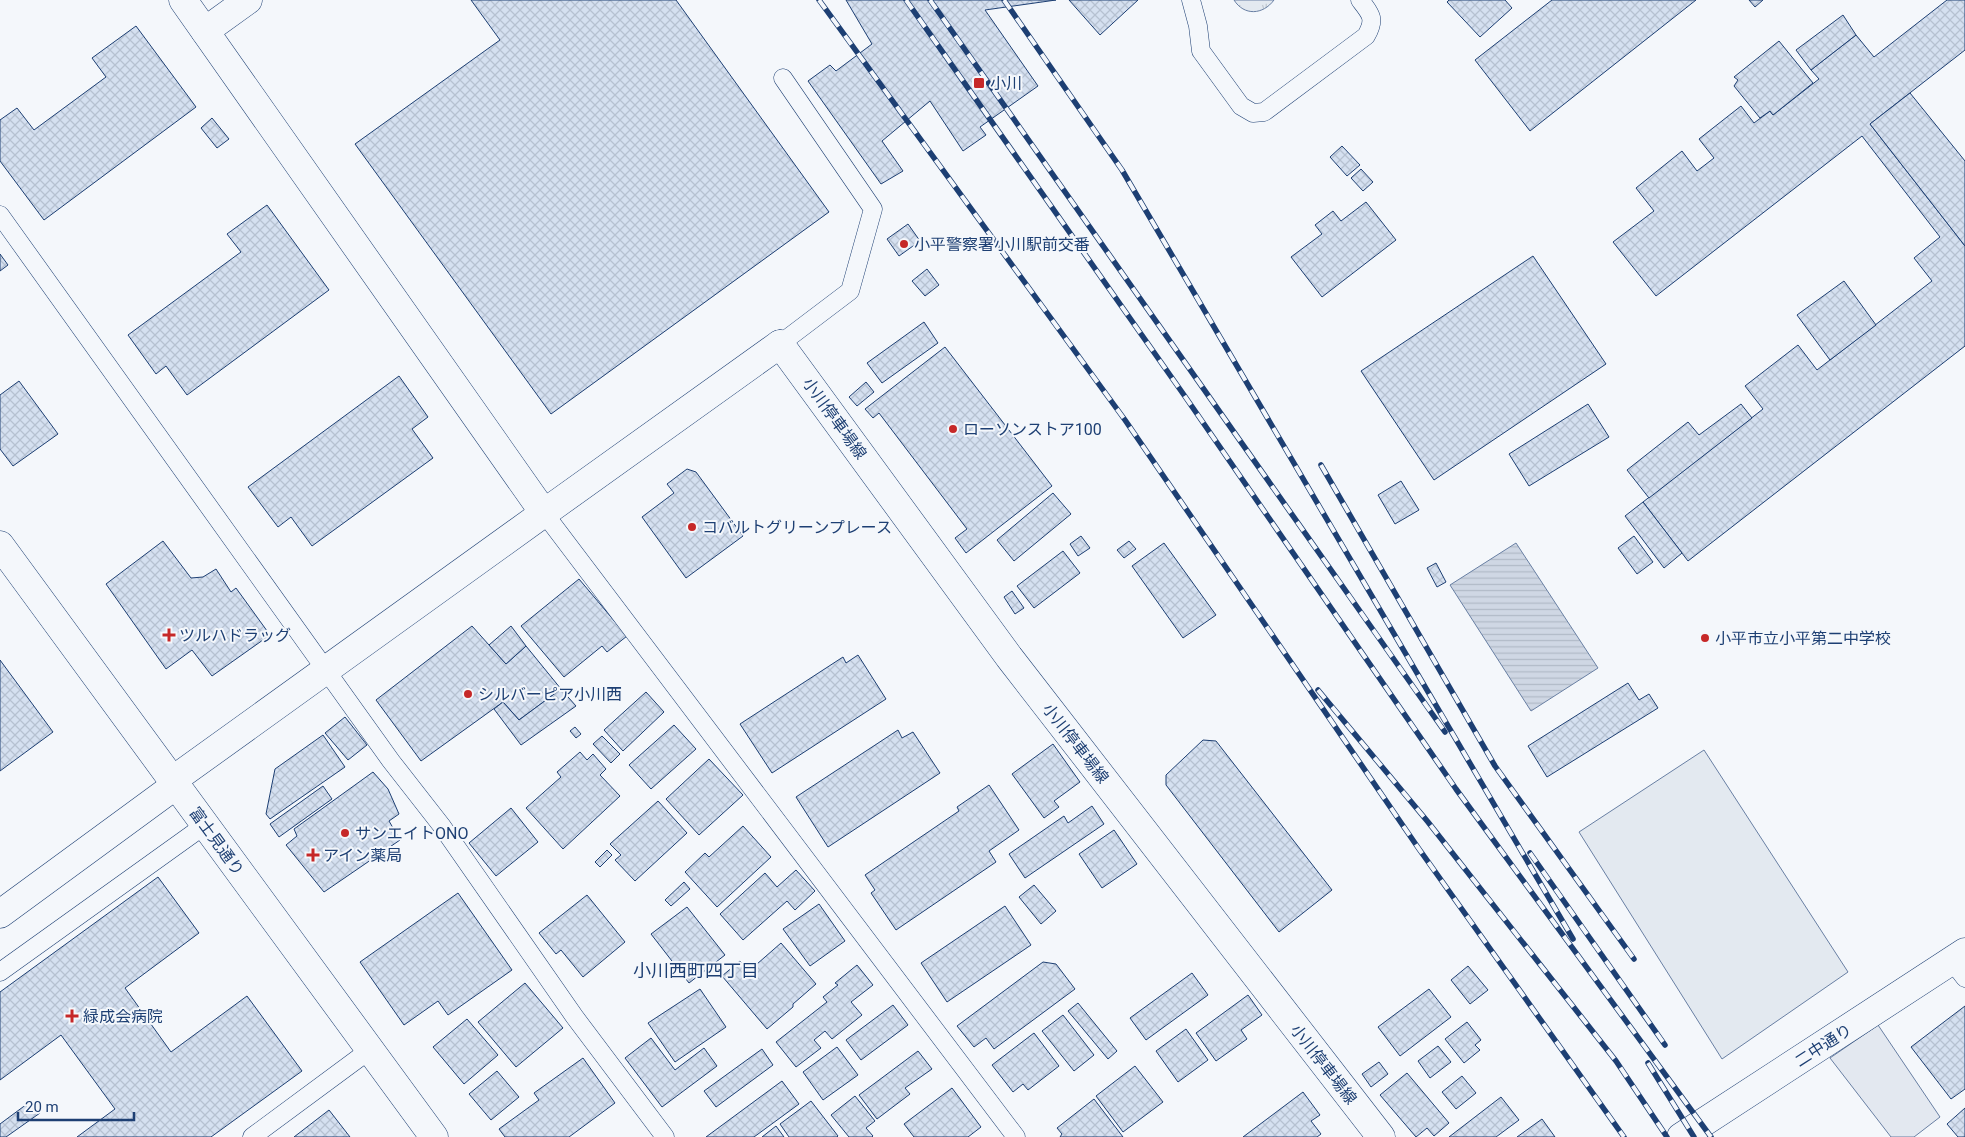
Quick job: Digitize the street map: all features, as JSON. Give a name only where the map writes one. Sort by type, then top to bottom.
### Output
[{"type":"street","points":[[183,0],[544,513]]},
{"type":"street","points":[[205,31],[248,0]]},
{"type":"street","points":[[0,914],[326,670],[780,344]]},
{"type":"street","name":"小川停車場線","points":[[780,344],[1009,657],[1381,1137]]},
{"type":"street","name":"富士見通り","points":[[0,544],[434,1137]]},
{"type":"street","name":"二中通り","points":[[1682,1137],[1961,964]]},
{"type":"lane","points":[[1191,0],[1198,26],[1201,51],[1241,106],[1253,113],[1264,112],[1366,36],[1372,27],[1372,15],[1360,0]]},
{"type":"lane","points":[[780,344],[850,291],[873,209],[783,78]]},
{"type":"lane","points":[[0,215],[391,761],[441,824],[574,1016],[665,1137]]},
{"type":"lane","points":[[544,513],[1016,1137]]},
{"type":"lane","points":[[0,972],[206,825]]},
{"type":"lane","points":[[252,1137],[371,1049]]},
{"type":"green space","points":[[1234,0],[1274,0],[1265,9],[1254,12],[1243,9]]},
{"type":"green space","points":[[1704,750],[1848,972],[1722,1059],[1579,832]]},
{"type":"shaded area","points":[[1516,543],[1598,668],[1531,711],[1450,585]]},
{"type":"shaded area","points":[[1878,1025],[1940,1117],[1914,1137],[1891,1137],[1830,1058]]},
{"type":"building","points":[[471,0],[676,0],[829,212],[551,414],[355,144],[500,40]]},
{"type":"building","points":[[846,0],[1056,0],[985,10],[1038,86],[980,127],[986,135],[963,151],[930,101],[882,141],[903,171],[881,184],[808,81],[830,65],[836,71],[872,44]]},
{"type":"building","points":[[1069,0],[1138,0],[1100,35]]},
{"type":"building","points":[[1449,0],[1505,0],[1512,8],[1480,37],[1447,2]]},
{"type":"building","points":[[1552,0],[1696,0],[1530,131],[1475,60]]},
{"type":"building","points":[[1749,0],[1763,0],[1755,7]]},
{"type":"building","points":[[1947,0],[1965,0],[1965,50],[1870,124],[1965,246],[1965,346],[1688,561],[1643,502],[1763,409],[1745,386],[1798,345],[1817,370],[1932,281],[1914,258],[1940,237],[1862,136],[1656,296],[1613,242],[1654,211],[1636,188],[1682,151],[1697,171],[1714,158],[1699,139],[1741,106],[1754,123],[1770,111],[1773,115],[1819,79],[1811,70],[1856,35],[1874,57]]},
{"type":"building","points":[[1843,15],[1856,35],[1811,70],[1796,50]]},
{"type":"building","points":[[136,26],[196,107],[44,220],[0,161],[0,120],[17,108],[34,130],[106,77],[92,58]]},
{"type":"building","points":[[1779,41],[1813,83],[1773,115],[1770,111],[1760,118],[1734,86],[1738,80],[1734,77]]},
{"type":"building","points":[[1910,93],[1965,161],[1965,246],[1870,124]]},
{"type":"building","points":[[212,118],[229,139],[217,148],[201,128]]},
{"type":"building","points":[[1342,146],[1360,165],[1347,176],[1330,157]]},
{"type":"building","points":[[1361,169],[1373,182],[1363,191],[1351,178]]},
{"type":"building","points":[[1366,202],[1396,240],[1322,297],[1291,257],[1322,234],[1315,225],[1333,211],[1341,221]]},
{"type":"building","points":[[267,205],[329,290],[187,395],[166,366],[156,374],[128,335],[241,252],[227,234]]},
{"type":"building","points":[[908,224],[920,241],[899,256],[887,239]]},
{"type":"building","points":[[0,254],[8,265],[0,271]]},
{"type":"building","points":[[1533,256],[1606,364],[1434,480],[1361,371]]},
{"type":"building","points":[[927,269],[939,285],[925,296],[912,281]]},
{"type":"building","points":[[1844,281],[1876,325],[1830,360],[1797,315]]},
{"type":"building","points":[[924,322],[938,343],[882,383],[867,363]]},
{"type":"building","points":[[945,347],[1052,486],[966,553],[955,538],[967,529],[879,413],[873,418],[865,409]]},
{"type":"building","points":[[399,376],[428,417],[412,429],[433,458],[312,546],[291,517],[278,527],[248,487]]},
{"type":"building","points":[[19,381],[58,434],[13,466],[0,449],[0,395]]},
{"type":"building","points":[[866,382],[874,392],[857,406],[849,397]]},
{"type":"building","points":[[1588,404],[1609,437],[1529,486],[1509,454]]},
{"type":"building","points":[[1741,404],[1752,418],[1649,498],[1627,470],[1688,422],[1699,435]]},
{"type":"building","name":"コバルトグリーンプレース","points":[[687,469],[696,472],[743,536],[686,578],[642,517],[674,493],[667,484]]},
{"type":"building","points":[[1401,481],[1419,510],[1395,524],[1378,495]]},
{"type":"building","points":[[1053,493],[1071,514],[1014,561],[997,540]]},
{"type":"building","points":[[1643,502],[1682,553],[1664,568],[1625,516]]},
{"type":"building","points":[[1081,536],[1090,548],[1078,556],[1070,544]]},
{"type":"building","points":[[1634,536],[1653,562],[1637,574],[1618,548]]},
{"type":"building","points":[[163,541],[191,578],[203,577],[216,569],[231,592],[236,588],[270,635],[212,676],[192,650],[166,669],[106,584]]},
{"type":"building","points":[[1129,541],[1136,549],[1124,558],[1117,550]]},
{"type":"building","points":[[1164,543],[1216,615],[1183,638],[1132,566]]},
{"type":"building","points":[[1063,551],[1080,573],[1034,608],[1017,586]]},
{"type":"building","points":[[1436,563],[1446,582],[1437,587],[1427,568]]},
{"type":"building","points":[[579,579],[627,636],[607,652],[602,646],[564,677],[521,626]]},
{"type":"building","points":[[1012,591],[1024,608],[1015,614],[1004,597]]},
{"type":"building","name":"シルバーピア小川西","points":[[472,626],[506,664],[526,646],[561,689],[519,720],[503,702],[421,761],[376,700]]},
{"type":"building","points":[[511,626],[526,646],[506,664],[489,645]]},
{"type":"building","points":[[858,655],[886,699],[772,773],[740,724],[843,657],[846,663]]},
{"type":"building","points":[[0,660],[53,732],[0,771]]},
{"type":"building","points":[[1628,683],[1639,700],[1649,694],[1658,708],[1547,777],[1528,746]]},
{"type":"building","points":[[561,689],[576,706],[521,745],[494,709],[503,702],[519,720]]},
{"type":"building","points":[[646,692],[664,712],[623,751],[604,730]]},
{"type":"building","points":[[345,717],[367,745],[348,760],[325,733]]},
{"type":"building","points":[[674,725],[696,749],[651,789],[629,765]]},
{"type":"building","points":[[575,727],[581,734],[576,738],[570,731]]},
{"type":"building","points":[[898,730],[902,738],[913,732],[940,773],[828,847],[796,797]]},
{"type":"building","points":[[323,735],[345,767],[270,819],[266,814],[275,769]]},
{"type":"building","points":[[602,736],[620,754],[611,763],[593,744]]},
{"type":"building","points":[[1203,740],[1216,741],[1332,890],[1279,932],[1166,785],[1166,775]]},
{"type":"building","points":[[1053,744],[1080,782],[1054,801],[1059,807],[1044,818],[1012,774]]},
{"type":"building","points":[[580,752],[587,760],[593,754],[606,769],[600,775],[620,796],[563,849],[526,808],[561,777],[557,772]]},
{"type":"building","points":[[709,759],[743,795],[699,835],[666,799]]},
{"type":"building","name":"サンエイトONO","points":[[373,772],[388,789],[399,814],[389,821],[400,840],[324,892],[286,845],[297,836],[294,829]]},
{"type":"building","points":[[989,785],[1019,830],[989,851],[996,862],[896,930],[871,893],[875,890],[865,875],[959,811],[957,807]]},
{"type":"building","points":[[323,786],[332,799],[279,837],[270,824]]},
{"type":"building","points":[[658,801],[687,833],[635,881],[615,860],[621,855],[610,844]]},
{"type":"building","points":[[1092,806],[1104,824],[1025,878],[1009,854],[1064,816],[1068,823]]},
{"type":"building","points":[[511,808],[538,842],[496,876],[469,843]]},
{"type":"building","points":[[743,826],[771,857],[717,907],[685,872],[705,853],[709,857]]},
{"type":"building","points":[[1114,830],[1137,864],[1102,888],[1079,854]]},
{"type":"building","points":[[607,850],[612,855],[600,867],[595,862]]},
{"type":"building","points":[[796,870],[815,891],[795,910],[787,901],[743,940],[720,914],[765,873],[777,887]]},
{"type":"building","name":"緑成会病院","points":[[158,877],[199,933],[125,988],[171,1052],[247,996],[302,1071],[211,1137],[77,1137],[115,1109],[61,1035],[0,1080],[0,992]]},
{"type":"building","points":[[684,882],[690,889],[671,906],[665,900]]},
{"type":"building","points":[[1034,885],[1056,911],[1041,924],[1019,897]]},
{"type":"building","points":[[458,893],[512,970],[448,1015],[438,1001],[404,1025],[360,962]]},
{"type":"building","points":[[587,895],[625,942],[583,977],[561,950],[556,954],[539,933]]},
{"type":"building","points":[[819,904],[845,941],[810,966],[783,929]]},
{"type":"building","points":[[1005,906],[1031,945],[947,1002],[921,963]]},
{"type":"building","points":[[687,907],[725,955],[689,983],[651,934]]},
{"type":"building","points":[[781,943],[816,984],[767,1029],[722,976],[740,961],[749,971]]},
{"type":"building","points":[[1043,962],[1056,964],[1075,989],[994,1049],[986,1038],[974,1047],[957,1026]]},
{"type":"building","points":[[857,965],[873,985],[851,1002],[862,1015],[832,1039],[825,1031],[814,1040],[821,1048],[796,1067],[776,1042],[827,1002],[823,997],[838,985],[835,983]]},
{"type":"building","points":[[1468,966],[1488,990],[1470,1004],[1451,980]]},
{"type":"building","points":[[1192,973],[1208,995],[1146,1040],[1130,1018]]},
{"type":"building","points":[[525,983],[563,1028],[516,1067],[478,1022]]},
{"type":"building","points":[[700,989],[726,1027],[675,1062],[648,1023]]},
{"type":"building","points":[[1429,989],[1451,1017],[1400,1056],[1378,1027]]},
{"type":"building","points":[[1248,995],[1262,1015],[1241,1030],[1247,1039],[1216,1061],[1196,1033]]},
{"type":"building","points":[[1078,1003],[1117,1051],[1108,1059],[1068,1011]]},
{"type":"building","points":[[893,1005],[908,1025],[861,1060],[846,1040]]},
{"type":"building","points":[[1965,1006],[1965,1089],[1951,1099],[1911,1047]]},
{"type":"building","points":[[1063,1015],[1094,1055],[1074,1071],[1042,1031]]},
{"type":"building","points":[[467,1019],[498,1055],[464,1084],[433,1047]]},
{"type":"building","points":[[1467,1022],[1481,1040],[1475,1045],[1480,1050],[1464,1063],[1445,1039]]},
{"type":"building","points":[[1186,1029],[1208,1060],[1178,1082],[1156,1051]]},
{"type":"building","points":[[1034,1033],[1059,1066],[1028,1090],[1023,1084],[1013,1092],[992,1065]]},
{"type":"building","points":[[651,1038],[675,1070],[704,1048],[717,1066],[662,1107],[625,1058]]},
{"type":"building","points":[[1438,1046],[1451,1062],[1430,1078],[1418,1061]]},
{"type":"building","points":[[837,1047],[858,1075],[823,1100],[803,1072]]},
{"type":"building","points":[[762,1049],[773,1065],[716,1107],[704,1091]]},
{"type":"building","points":[[918,1051],[932,1069],[905,1088],[910,1094],[877,1119],[859,1095]]},
{"type":"building","points":[[583,1058],[615,1103],[569,1137],[505,1137],[499,1129],[539,1100],[534,1093]]},
{"type":"building","points":[[1379,1062],[1388,1074],[1371,1087],[1362,1074]]},
{"type":"building","points":[[1135,1066],[1163,1102],[1123,1132],[1096,1096]]},
{"type":"building","points":[[497,1071],[519,1097],[491,1120],[469,1094]]},
{"type":"building","points":[[1407,1073],[1449,1123],[1434,1136],[1427,1128],[1416,1137],[1380,1095]]},
{"type":"building","points":[[1462,1076],[1476,1093],[1456,1109],[1442,1092]]},
{"type":"building","points":[[782,1081],[799,1104],[754,1137],[706,1137]]},
{"type":"building","points":[[952,1088],[981,1127],[968,1137],[914,1137],[904,1124]]},
{"type":"building","points":[[1303,1092],[1320,1115],[1311,1121],[1321,1134],[1317,1137],[1243,1137]]},
{"type":"building","points":[[855,1096],[875,1121],[866,1128],[872,1137],[849,1137],[831,1115]]},
{"type":"building","points":[[1501,1097],[1519,1120],[1496,1137],[1449,1137]]},
{"type":"building","points":[[1094,1099],[1123,1137],[1060,1137],[1062,1134],[1057,1128]]},
{"type":"building","points":[[31,1101],[40,1113],[6,1137],[0,1137],[0,1124]]},
{"type":"building","points":[[811,1101],[837,1137],[789,1137],[780,1124]]},
{"type":"building","points":[[1965,1108],[1965,1137],[1958,1137],[1947,1124]]},
{"type":"building","points":[[329,1110],[350,1137],[294,1137]]},
{"type":"building","points":[[1542,1119],[1555,1137],[1517,1137]]},
{"type":"building","points":[[776,1126],[784,1137],[762,1137]]},
{"type":"railway","points":[[819,0],[1125,420],[1419,849],[1624,1137]]},
{"type":"railway","points":[[906,0],[1184,395],[1456,789],[1711,1137]]},
{"type":"railway","points":[[930,0],[1445,732]]},
{"type":"railway","points":[[1004,0],[1122,170],[1573,939]]},
{"type":"railway","points":[[1321,465],[1495,766],[1634,959]]},
{"type":"railway","points":[[1318,690],[1428,822],[1616,1061],[1667,1137]]},
{"type":"railway","points":[[1530,853],[1665,1045]]},
{"type":"railway","points":[[1648,1063],[1694,1137]]},
{"type":"place","name":"小川","points":[[979,83]]},
{"type":"place","name":"小平警察署小川駅前交番","points":[[904,244]]},
{"type":"place","name":"ローソンストア100","points":[[953,429]]},
{"type":"place","name":"コバルトグリーンプレース","points":[[692,527]]},
{"type":"place","name":"ツルハドラッグ","points":[[169,635]]},
{"type":"place","name":"小平市立小平第二中学校","points":[[1705,638]]},
{"type":"place","name":"シルバーピア小川西","points":[[468,694]]},
{"type":"place","name":"サンエイトONO","points":[[345,833]]},
{"type":"place","name":"アイン薬局","points":[[313,855]]},
{"type":"place","name":"緑成会病院","points":[[72,1016]]},
{"type":"district","name":"小川西町四丁目","points":[[696,971]]}]
